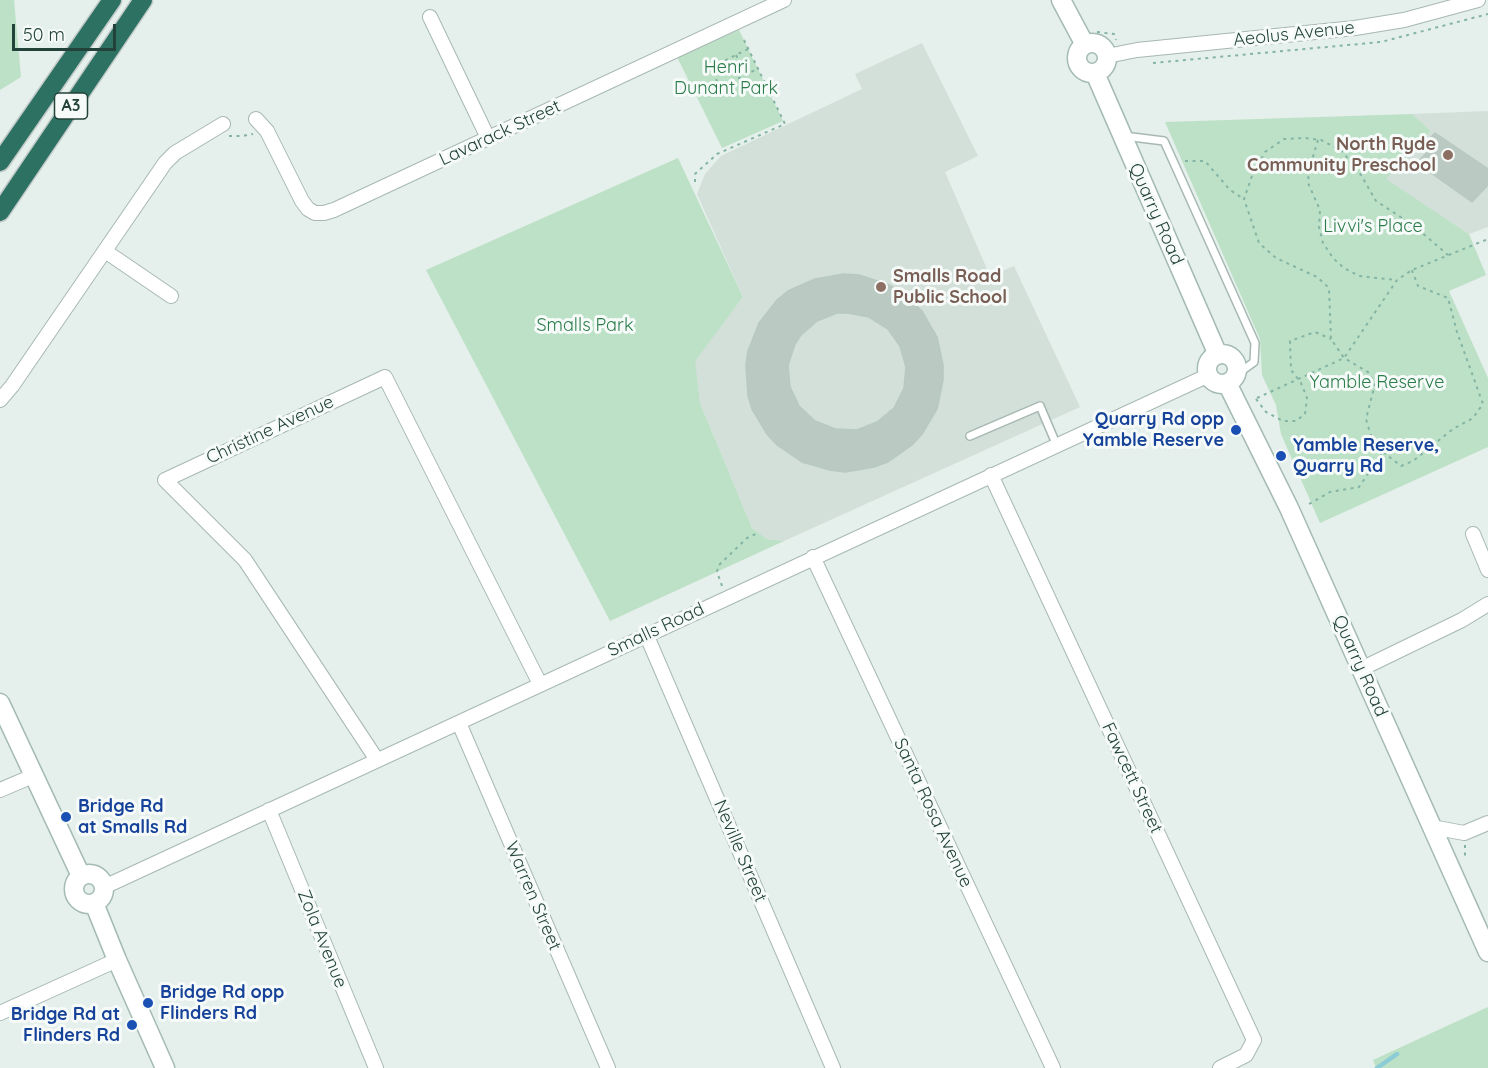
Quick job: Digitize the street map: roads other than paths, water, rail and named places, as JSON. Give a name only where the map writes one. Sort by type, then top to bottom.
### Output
[{"type":"highway","name":"A3","points":[[0,162],[112,0]]},
{"type":"highway","name":"A3","points":[[0,212],[143,0]]},
{"type":"street","name":"Lavarack Street","points":[[256,119],[267,131],[302,201],[308,208],[315,213],[334,210],[784,0]]},
{"type":"street","points":[[1061,0],[1091,39],[1092,44],[1104,49],[1112,48],[1105,67],[1095,73]]},
{"type":"street","name":"Aeolus Avenue","points":[[1112,48],[1137,50],[1354,28],[1404,20],[1478,0]]},
{"type":"street","points":[[430,17],[488,138]]},
{"type":"street","name":"Quarry Road","points":[[1091,39],[1078,53],[1078,64],[1085,72],[1095,73],[1218,355]]},
{"type":"street","points":[[0,400],[12,386],[165,163],[175,153],[216,128]]},
{"type":"street","points":[[105,251],[171,296]]},
{"type":"street","points":[[1218,355],[1227,355],[1237,366],[1232,379],[1215,381],[1209,375],[1208,365],[1218,355]]},
{"type":"street","name":"Smalls Road","points":[[104,887],[1209,375]]},
{"type":"street","name":"Christine Avenue","points":[[377,760],[245,560],[165,480],[384,377],[540,684]]},
{"type":"street","name":"Quarry Road","points":[[1232,379],[1241,410],[1289,508],[1488,952]]},
{"type":"street","name":"Fawcett Street","points":[[991,475],[1254,1040],[1246,1055],[1220,1068]]},
{"type":"street","points":[[1473,534],[1488,570]]},
{"type":"street","name":"Santa Rosa Avenue","points":[[813,558],[1053,1068]]},
{"type":"street","points":[[1361,669],[1462,620],[1488,604]]},
{"type":"street","name":"Neville Street","points":[[646,634],[833,1068]]},
{"type":"street","points":[[0,703],[81,876]]},
{"type":"street","name":"Warren Street","points":[[459,723],[608,1068]]},
{"type":"street","points":[[0,790],[33,776]]},
{"type":"street","name":"Zola Avenue","points":[[269,810],[376,1068]]},
{"type":"street","points":[[1432,827],[1464,833],[1488,822]]},
{"type":"street","points":[[81,876],[95,876],[102,882],[104,887],[100,899],[94,903],[84,903],[75,893],[75,884],[81,876]]},
{"type":"street","points":[[94,903],[165,1068]]},
{"type":"street","points":[[0,1013],[117,960]]},
{"type":"lane","points":[[1122,135],[1164,141],[1174,163],[1255,343],[1254,362],[1232,379]]},
{"type":"lane","points":[[970,436],[1040,406],[1057,446]]},
{"type":"waterway","points":[[1377,1068],[1397,1054]]},
{"type":"place","name":"North Ryde Community Preschool","points":[[1448,155]]},
{"type":"place","name":"Smalls Road Public School","points":[[881,287]]},
{"type":"place","name":"Quarry Rd opp Yamble Reserve","points":[[1236,430]]},
{"type":"place","name":"Yamble Reserve, Quarry Rd","points":[[1281,456]]},
{"type":"place","name":"Bridge Rd at Smalls Rd","points":[[66,817]]},
{"type":"place","name":"Bridge Rd opp Flinders Rd","points":[[148,1003]]},
{"type":"place","name":"Bridge Rd at Flinders Rd","points":[[132,1025]]},
{"type":"park label","name":"Henri Dunant Park","points":[[726,78]]},
{"type":"park label","name":"Livvi's Place","points":[[1373,227]]},
{"type":"park label","name":"Smalls Park","points":[[585,326]]},
{"type":"park label","name":"Yamble Reserve","points":[[1377,383]]}]
